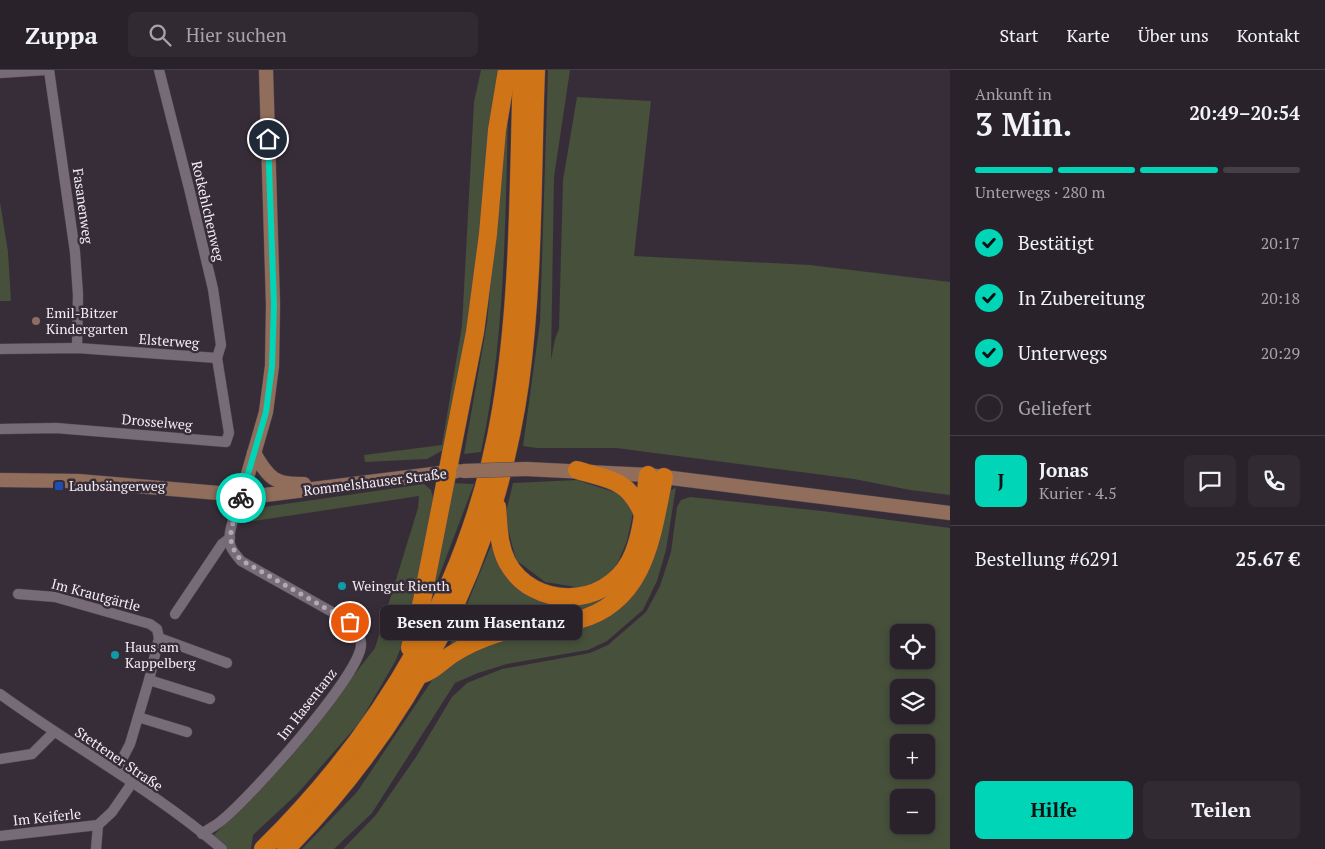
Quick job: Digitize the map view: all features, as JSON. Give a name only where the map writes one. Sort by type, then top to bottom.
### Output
[{"type":"highway","points":[[414,670],[410,644],[455,472],[488,234],[496,130],[507,70]]},
{"type":"highway","points":[[263,849],[308,804],[414,670],[465,544],[486,480],[498,424],[508,362],[514,292],[522,70]]},
{"type":"highway","points":[[286,849],[348,780],[375,744],[414,670],[465,585],[496,494],[515,414],[525,335],[530,265],[536,70]]},
{"type":"highway","points":[[577,470],[612,481],[630,490],[642,512]]},
{"type":"highway","points":[[414,670],[432,672],[452,655],[471,643],[497,634],[577,620],[598,614],[617,601],[634,582],[645,561],[656,476]]},
{"type":"highway","points":[[496,494],[500,543],[508,564],[529,585],[555,597],[572,598],[592,594],[606,587],[620,575],[630,561],[638,536],[642,512],[656,476]]},
{"type":"main road","points":[[242,495],[266,412],[272,366],[274,305],[266,70]]},
{"type":"main road","points":[[254,453],[268,476],[274,481],[293,484],[358,483]]},
{"type":"main road","name":"Rommelshauser Straße","points":[[0,480],[78,481],[242,495],[290,493],[455,472],[526,469],[577,470],[656,476],[950,513]]},
{"type":"street","points":[[0,73],[47,70]]},
{"type":"street","name":"Fasanenweg","points":[[47,70],[75,252],[78,296],[77,348]]},
{"type":"street","name":"Rotkehlchenweg","points":[[159,70],[212,289],[221,345],[217,358]]},
{"type":"street","name":"Elsterweg","points":[[0,349],[77,348],[217,358]]},
{"type":"street","name":"Drosselweg","points":[[0,430],[56,428],[226,442],[229,432],[217,358]]},
{"type":"street","points":[[175,614],[222,544],[230,538],[242,495]]},
{"type":"street","name":"Im Hasentanz","points":[[202,834],[222,821],[293,744],[335,694],[352,667],[361,646],[359,633],[350,622],[241,560],[230,546],[230,538]]},
{"type":"street","name":"Im Krautgärtle","points":[[18,594],[55,597],[150,624],[157,629],[159,638],[227,663]]},
{"type":"street","points":[[116,771],[130,744],[159,638]]},
{"type":"street","points":[[149,680],[210,699]]},
{"type":"street","name":"Stettener Straße","points":[[0,694],[54,732],[116,771],[222,849]]},
{"type":"street","points":[[138,717],[187,732]]},
{"type":"street","points":[[0,759],[32,754],[54,732]]},
{"type":"street","name":"Im Keiferle","points":[[0,836],[98,825],[112,812],[132,783]]},
{"type":"street","name":"Im Keiferle","points":[[96,849],[98,825]]},
{"type":"green space","points":[[481,70],[501,70],[491,111],[486,185],[471,312],[445,449],[427,459],[365,462],[364,455],[442,445],[462,326],[474,102]]},
{"type":"green space","points":[[548,70],[570,70],[554,177],[551,360],[559,329],[563,180],[577,97],[651,101],[634,256],[810,265],[950,282],[950,495],[910,490],[854,479],[616,448],[537,448],[523,446],[540,322]]},
{"type":"green space","points":[[509,84],[503,269],[496,361],[490,407],[481,452],[464,454],[487,323]]},
{"type":"green space","points":[[0,202],[8,252],[11,301],[0,301]]},
{"type":"green space","points":[[577,480],[626,496],[633,513],[627,541],[618,562],[607,577],[582,588],[545,582],[516,560],[505,517],[513,483]]},
{"type":"green space","points":[[451,483],[474,484],[427,608]]},
{"type":"green space","points":[[424,484],[431,490],[433,498],[411,620],[396,660],[360,722],[298,793],[253,835],[251,849],[228,849],[213,836],[286,762],[375,648],[418,508],[419,496],[248,522],[257,508]]},
{"type":"green space","points":[[676,487],[666,550],[657,581],[643,610],[607,641],[588,650],[507,664],[455,683],[372,813],[334,849],[302,849],[357,792],[433,679],[470,650],[623,605],[645,578],[666,494]]},
{"type":"green space","points":[[690,497],[822,511],[950,528],[950,849],[343,849],[375,816],[416,757],[452,697],[467,683],[502,669],[590,653],[608,645],[646,612],[660,586],[671,552],[677,507],[681,500]]},
{"type":"green space","points":[[493,541],[510,578],[545,603],[580,604],[619,592],[584,612],[449,648]]},
{"type":"way so far","points":[[241,498],[230,538],[230,546],[241,560],[350,622]]},
{"type":"place","name":"Emil-Bitzer Kindergarten","points":[[36,321]]},
{"type":"place","name":"Laubsängerweg","points":[[59,486]]},
{"type":"place","name":"Weingut Rienth","points":[[342,586]]},
{"type":"place","name":"Besen zum Hasentanz","points":[[350,622]]},
{"type":"place","name":"Haus am Kappelberg","points":[[115,655]]},
{"type":"route","points":[[241,498],[266,412],[272,366],[274,305],[268,139]]}]
